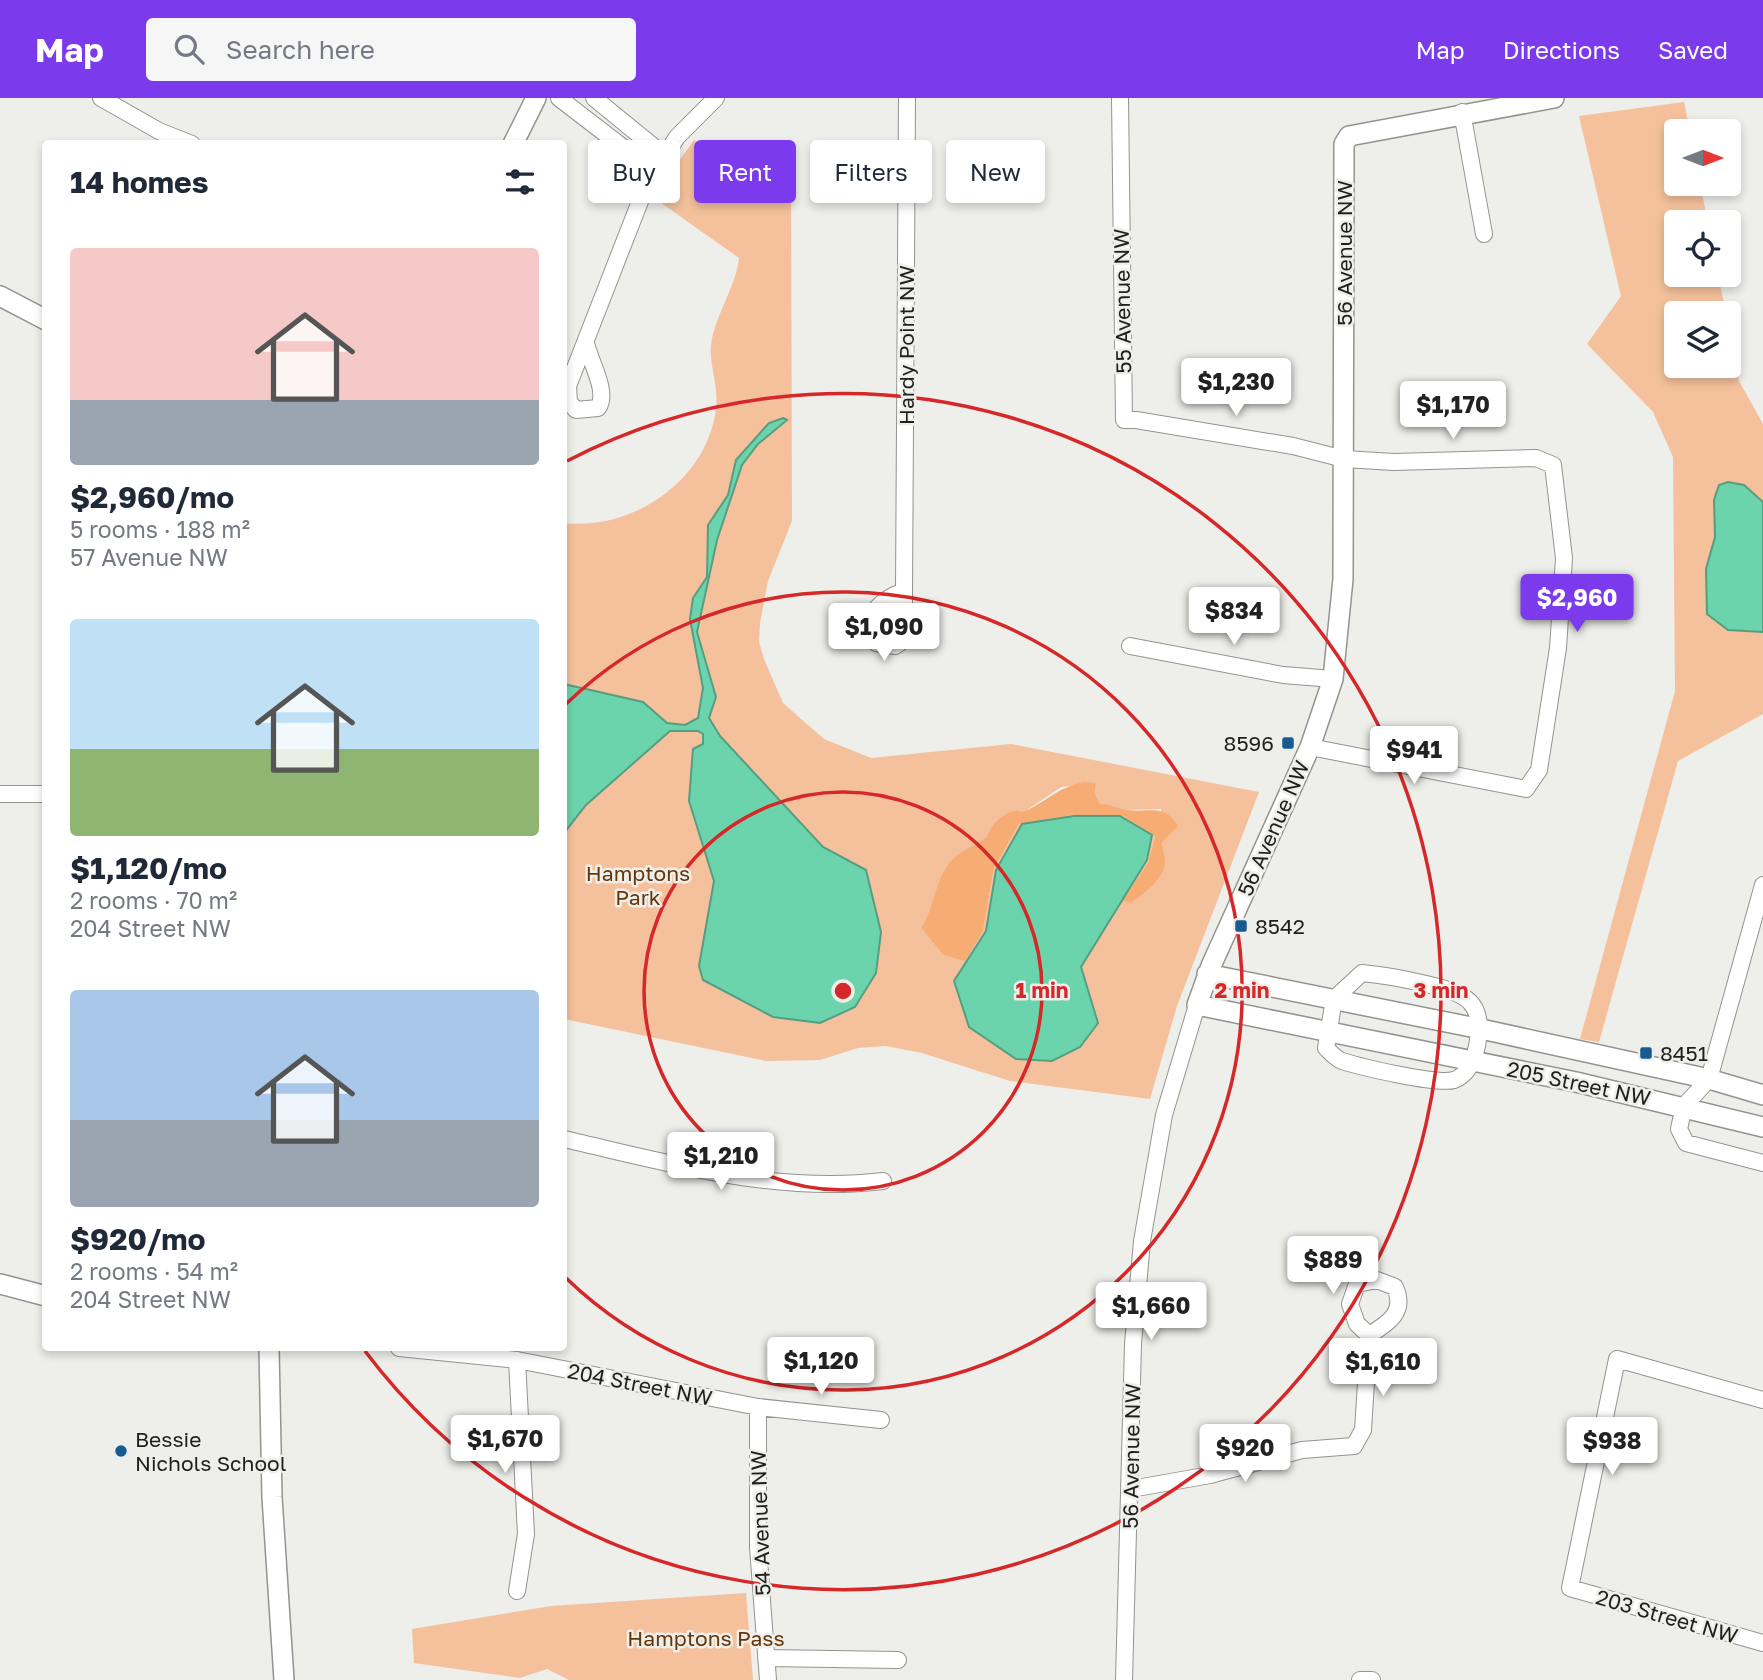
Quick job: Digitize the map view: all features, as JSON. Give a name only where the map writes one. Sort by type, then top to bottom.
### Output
[{"type":"street","points":[[100,98],[159,131],[182,140]]},
{"type":"street","points":[[515,140],[536,98]]},
{"type":"street","points":[[559,98],[613,140]]},
{"type":"street","points":[[594,98],[646,140]]},
{"type":"street","points":[[675,140],[716,98]]},
{"type":"street","name":"Hardy Point NW","points":[[904,591],[907,98]]},
{"type":"street","name":"55 Avenue NW","points":[[1121,98],[1124,420],[1136,419],[1293,446],[1343,459]]},
{"type":"street","points":[[1484,234],[1462,112],[1554,98]]},
{"type":"street","name":"56 Avenue NW","points":[[1124,1680],[1133,1344],[1142,1241],[1164,1115],[1208,974],[1310,747],[1333,679],[1343,579],[1343,144],[1349,135],[1462,112]]},
{"type":"street","points":[[586,344],[640,203]]},
{"type":"street","points":[[0,296],[42,318]]},
{"type":"street","points":[[1310,747],[1526,789],[1539,770],[1558,648],[1564,558],[1553,465],[1536,458],[1394,461],[1343,459]]},
{"type":"street","points":[[1130,646],[1283,676],[1333,679]]},
{"type":"street","points":[[0,794],[42,794]]},
{"type":"street","points":[[1763,886],[1709,1079],[1684,1106],[1679,1129],[1686,1143],[1763,1163]]},
{"type":"street","points":[[1362,973],[1390,975],[1461,992],[1476,1009],[1481,1029],[1474,1060],[1465,1073],[1452,1080],[1416,1077],[1339,1060],[1326,1048],[1334,999],[1362,973]]},
{"type":"street","name":"205 Street NW","points":[[1208,974],[1481,1029],[1709,1079],[1763,1095]]},
{"type":"street","name":"205 Street NW","points":[[1197,1005],[1474,1060],[1684,1106],[1763,1127]]},
{"type":"street","points":[[567,1140],[766,1182],[846,1185],[883,1181]]},
{"type":"street","points":[[0,1284],[42,1295]]},
{"type":"street","points":[[1131,1489],[1210,1475],[1302,1450],[1354,1446],[1363,1430],[1369,1335]]},
{"type":"street","points":[[269,1351],[272,1497],[284,1680]]},
{"type":"street","name":"204 Street NW","points":[[428,1351],[517,1360],[758,1408],[881,1420]]},
{"type":"street","name":"203 Street NW","points":[[1763,1400],[1617,1359],[1570,1588],[1763,1643]]},
{"type":"street","points":[[517,1360],[526,1534],[517,1591]]},
{"type":"street","name":"54 Avenue NW","points":[[758,1408],[758,1547],[768,1680]]},
{"type":"street","points":[[766,1658],[898,1660]]},
{"type":"street","points":[[1360,1680],[1372,1680]]},
{"type":"green space","points":[[1684,102],[1688,119],[1664,119],[1664,196],[1703,196],[1705,210],[1664,210],[1664,287],[1721,287],[1723,301],[1664,301],[1664,378],[1738,378],[1763,424],[1763,714],[1678,761],[1599,1042],[1580,1039],[1675,691],[1673,457],[1653,412],[1587,344],[1621,296],[1579,116]]},
{"type":"green space","name":"Hamptons Park","points":[[694,140],[694,203],[791,203],[792,521],[768,581],[759,642],[783,703],[824,739],[871,758],[1011,744],[1259,792],[1177,1006],[1150,1099],[1010,1081],[922,1053],[886,1046],[858,1048],[820,1060],[766,1061],[567,1020],[567,829],[586,805],[670,731],[698,730],[703,734],[707,853],[714,881],[709,912],[773,1017],[820,1023],[866,870],[823,847],[720,736],[709,718],[716,697],[697,632],[717,540],[742,465],[758,444],[787,420],[777,420],[736,460],[728,495],[708,525],[707,577],[693,598],[690,619],[703,688],[698,718],[685,725],[667,723],[643,702],[567,685],[567,523],[615,519],[640,509],[662,496],[682,479],[698,458],[710,435],[716,409],[711,360],[713,334],[734,280],[739,258],[661,203],[680,203],[680,160]],"holes":[[[1096,783],[1095,793],[1100,804],[1124,810],[1161,809],[1162,855],[1136,899],[1124,900],[1148,863],[1155,835],[1123,816],[1113,815],[1073,815],[1019,824],[994,868],[983,930],[965,960],[943,955],[921,928],[930,916],[953,859],[988,837],[1014,811],[1024,812],[1061,787]],[[1147,860],[1080,967],[954,981],[986,931]]]},
{"type":"green space","name":"Hamptons Pass","points":[[746,1593],[753,1680],[569,1680],[547,1669],[520,1678],[414,1663],[412,1629],[551,1606]]},
{"type":"shaded area","points":[[783,418],[787,420],[758,444],[742,465],[717,540],[697,632],[716,697],[709,718],[720,736],[823,847],[866,870],[881,932],[876,973],[855,1007],[820,1023],[773,1017],[703,980],[699,966],[714,881],[689,801],[693,749],[703,744],[703,734],[698,731],[670,731],[586,805],[567,829],[567,685],[643,702],[667,723],[685,725],[698,718],[703,688],[690,619],[693,598],[707,577],[708,525],[728,495],[736,460],[769,423]]},
{"type":"shaded area","points":[[1728,482],[1744,485],[1763,502],[1763,632],[1728,630],[1707,614],[1706,569],[1715,537],[1714,500],[1719,485]]},
{"type":"shaded area","points":[[1084,782],[1096,783],[1095,793],[1100,804],[1130,810],[1160,811],[1172,818],[1178,826],[1162,842],[1165,866],[1158,879],[1130,903],[1123,900],[1148,863],[1155,836],[1123,816],[1073,815],[1019,824],[994,868],[983,931],[965,961],[943,955],[921,928],[948,865],[958,855],[987,837],[1001,817],[1014,811],[1025,811],[1059,791]]},
{"type":"shaded area","points":[[1074,816],[1120,816],[1152,835],[1147,860],[1081,967],[1098,1023],[1080,1047],[1052,1061],[1016,1059],[969,1027],[954,981],[986,931],[996,870],[1022,824]]},
{"type":"place","name":"8596","points":[[1288,743]]},
{"type":"place","name":"8542","points":[[1241,926]]},
{"type":"place","name":"8451","points":[[1646,1053]]},
{"type":"place","name":"Bessie Nichols School","points":[[121,1451]]}]
